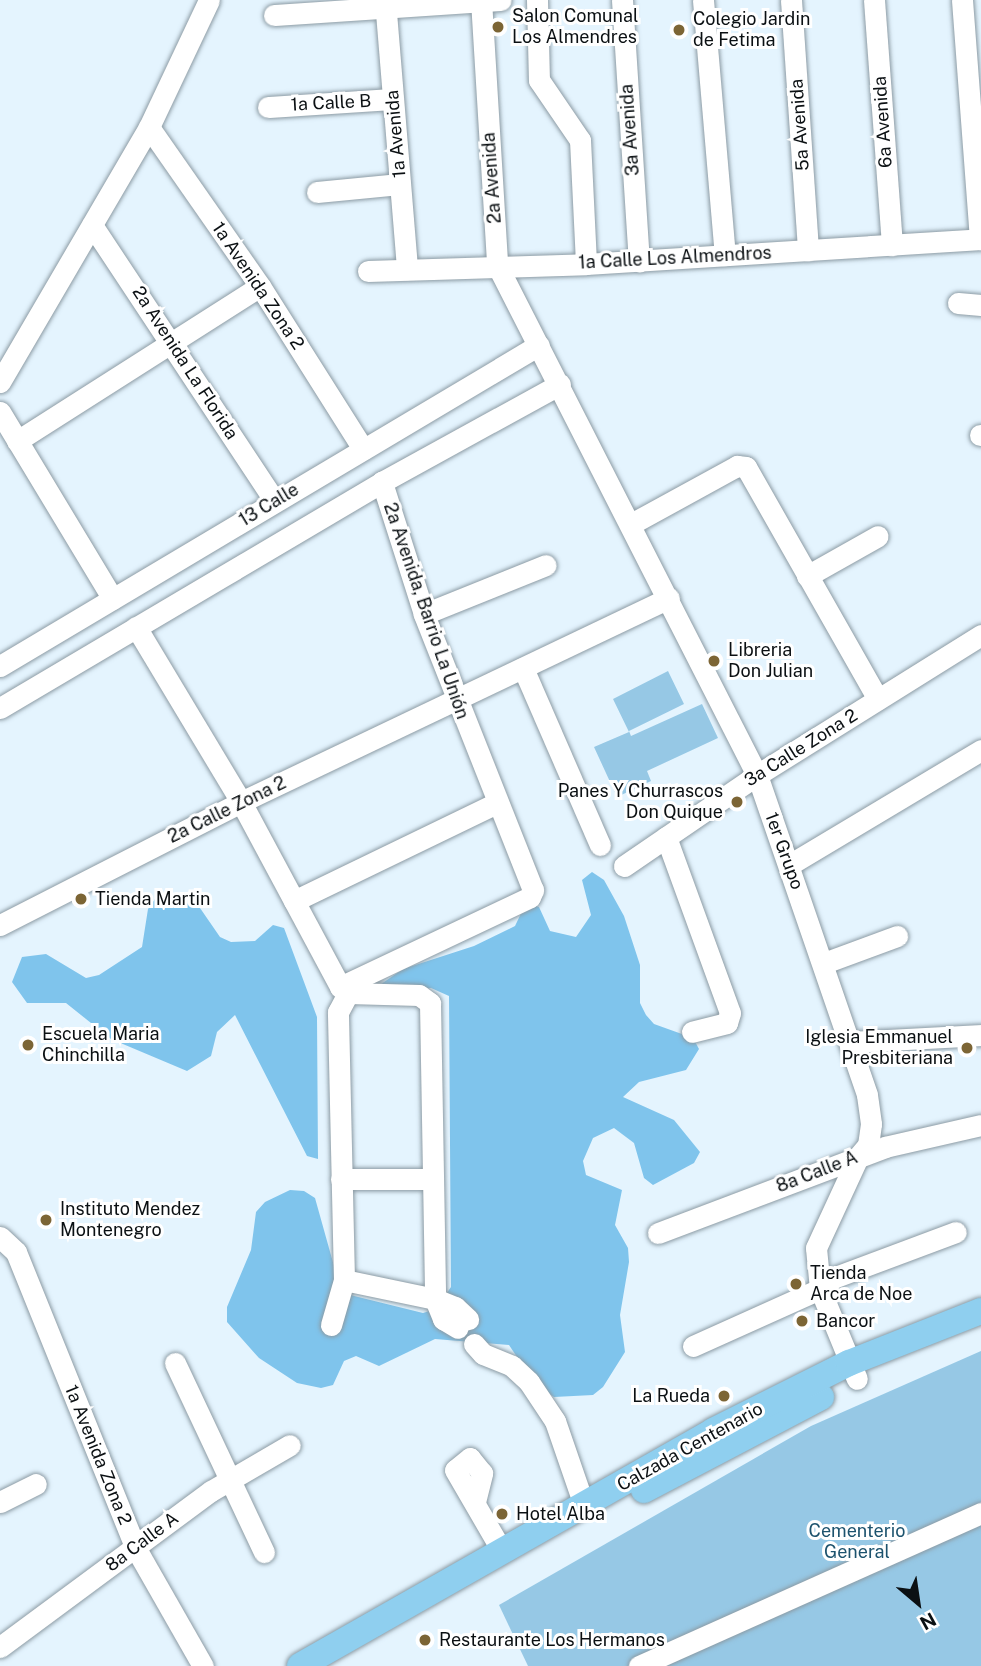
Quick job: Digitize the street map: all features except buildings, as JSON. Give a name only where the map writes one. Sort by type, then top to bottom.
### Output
[{"type":"main road","name":"Calzada Centenario","points":[[300,1666],[713,1431],[853,1371],[981,1311]]},
{"type":"main road","name":"Calzada Centenario","points":[[336,1666],[546,1542],[853,1371],[981,1331]]},
{"type":"street","points":[[0,382],[149,127],[209,0]]},
{"type":"street","points":[[274,15],[386,4],[487,0]]},
{"type":"street","name":"2a Avenida","points":[[487,0],[497,265],[539,345]]},
{"type":"street","points":[[537,0],[539,80],[580,140],[586,264]]},
{"type":"street","name":"3a Avenida","points":[[622,0],[639,261]]},
{"type":"street","points":[[703,0],[725,255]]},
{"type":"street","name":"5a Avenida","points":[[791,0],[808,250]]},
{"type":"street","name":"6a Avenida","points":[[874,0],[892,245]]},
{"type":"street","points":[[962,0],[981,239]]},
{"type":"street","name":"1a Avenida","points":[[386,4],[407,269]]},
{"type":"street","name":"1a Calle B","points":[[268,107],[393,99]]},
{"type":"street","name":"1a Avenida Zona 2","points":[[149,127],[260,286],[363,449]]},
{"type":"street","points":[[317,192],[400,184]]},
{"type":"street","name":"2a Avenida La Florida","points":[[92,225],[173,342],[275,501]]},
{"type":"street","name":"1a Calle Los Almendros","points":[[368,271],[586,264],[981,239]]},
{"type":"street","points":[[17,441],[260,286]]},
{"type":"street","points":[[958,303],[981,305]]},
{"type":"street","name":"1er Grupo","points":[[539,345],[757,775],[851,1042],[871,1124],[868,1145],[858,1157],[816,1248],[820,1289],[853,1371]]},
{"type":"street","name":"13 Calle","points":[[0,666],[539,345]]},
{"type":"street","name":"2a Avenida, Barrio La Unión","points":[[294,901],[337,983],[344,987],[451,938],[530,897],[533,890],[456,701],[424,614],[382,482],[560,384]]},
{"type":"street","points":[[0,412],[113,599]]},
{"type":"street","points":[[631,524],[742,465],[878,699]]},
{"type":"street","points":[[0,708],[382,482]]},
{"type":"street","points":[[807,576],[878,536]]},
{"type":"street","points":[[424,614],[546,565]]},
{"type":"street","name":"2a Calle Zona 2","points":[[0,925],[241,802],[669,598]]},
{"type":"street","points":[[136,627],[241,802],[294,901],[497,803]]},
{"type":"street","name":"3a Calle Zona 2","points":[[624,866],[757,775],[981,635]]},
{"type":"street","points":[[523,668],[600,845]]},
{"type":"street","points":[[789,865],[981,750]]},
{"type":"street","points":[[666,838],[730,1013],[727,1023],[692,1032]]},
{"type":"street","points":[[824,963],[897,936]]},
{"type":"street","points":[[331,1325],[344,1280],[338,1012],[348,993],[419,995],[430,1003],[432,1179],[437,1244],[435,1299],[443,1319],[463,1324],[461,1341],[482,1345],[513,1366],[542,1401],[555,1421],[570,1473],[584,1505]]},
{"type":"street","points":[[851,1042],[981,1035]]},
{"type":"street","name":"8a Calle A","points":[[658,1233],[858,1157],[981,1125]]},
{"type":"street","points":[[341,1179],[432,1179]]},
{"type":"street","points":[[694,1346],[820,1289],[833,1278],[956,1232]]},
{"type":"street","name":"1a Avenida Zona 2","points":[[2,1238],[16,1252],[135,1548],[203,1666]]},
{"type":"street","points":[[344,1280],[435,1299]]},
{"type":"street","points":[[175,1363],[264,1552]]},
{"type":"street","name":"8a Calle A","points":[[0,1647],[230,1480],[290,1445]]},
{"type":"street","points":[[570,1473],[609,1490]]},
{"type":"street","points":[[0,1502],[36,1484]]},
{"type":"street","points":[[475,1502],[502,1551]]},
{"type":"street","points":[[639,1666],[981,1513]]},
{"type":"green space","points":[[668,671],[684,704],[629,731],[631,736],[702,704],[718,738],[647,771],[651,781],[617,797],[594,747],[629,732],[613,699]]},
{"type":"green space","name":"Cementerio General","points":[[981,1351],[981,1666],[528,1666],[499,1605],[811,1426]]},
{"type":"shaded area","points":[[592,872],[604,880],[624,916],[640,965],[640,1003],[646,1015],[654,1024],[693,1038],[699,1049],[686,1070],[639,1082],[623,1097],[674,1120],[700,1152],[694,1163],[653,1185],[644,1178],[634,1143],[614,1128],[593,1138],[583,1161],[586,1175],[622,1190],[615,1225],[628,1248],[629,1262],[620,1315],[625,1352],[603,1387],[593,1395],[554,1397],[535,1384],[509,1345],[435,1339],[379,1366],[356,1356],[344,1361],[333,1385],[321,1388],[297,1383],[259,1358],[227,1322],[227,1307],[251,1250],[256,1212],[265,1202],[290,1190],[304,1191],[315,1198],[334,1266],[334,1291],[423,1313],[436,1309],[451,1287],[449,996],[431,988],[371,991],[403,969],[474,946],[515,926],[526,903],[539,907],[550,931],[576,937],[591,915],[582,880]]},
{"type":"shaded area","points":[[166,896],[200,908],[220,937],[231,942],[255,941],[273,925],[284,928],[317,1017],[318,1159],[307,1156],[235,1015],[217,1032],[211,1056],[187,1071],[111,1039],[66,1003],[27,1003],[12,982],[22,957],[46,954],[86,978],[99,975],[142,947],[148,909],[155,899]]},
{"type":"place","name":"Salon Comunal Los Almendres","points":[[498,27]]},
{"type":"place","name":"Colegio Jardin de Fetima","points":[[679,30]]},
{"type":"place","name":"Libreria Don Julian","points":[[714,661]]},
{"type":"place","name":"Panes Y Churrascos Don Quique","points":[[737,802]]},
{"type":"place","name":"Tienda Martin","points":[[81,899]]},
{"type":"place","name":"Escuela Maria Chinchilla","points":[[28,1045]]},
{"type":"place","name":"Iglesia Emmanuel Presbiteriana","points":[[967,1048]]},
{"type":"place","name":"Instituto Mendez Montenegro","points":[[46,1220]]},
{"type":"place","name":"Tienda Arca de Noe","points":[[796,1284]]},
{"type":"place","name":"Bancor","points":[[802,1321]]},
{"type":"place","name":"La Rueda","points":[[724,1396]]},
{"type":"place","name":"Hotel Alba","points":[[502,1514]]},
{"type":"place","name":"Restaurante Los Hermanos","points":[[425,1640]]}]
